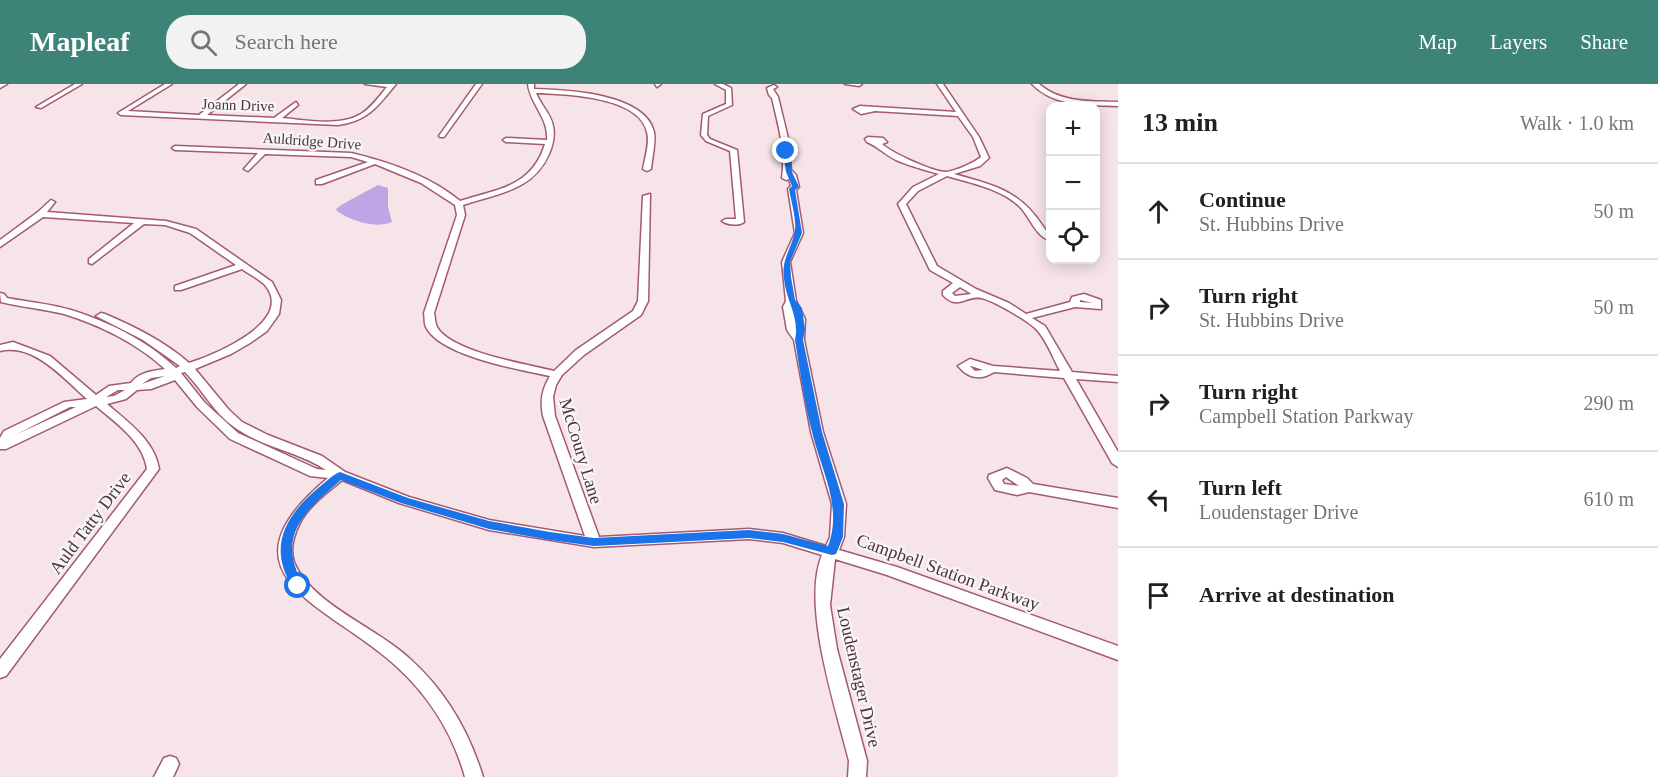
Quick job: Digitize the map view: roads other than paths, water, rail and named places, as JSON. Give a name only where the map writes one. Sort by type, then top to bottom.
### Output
[{"type":"street","points":[[39,107],[79,84]]},
{"type":"street","name":"Joann Drive","points":[[169,84],[121,113],[354,122],[364,116],[392,85]]},
{"type":"street","points":[[200,117],[243,84]]},
{"type":"street","points":[[369,84],[392,85]]},
{"type":"street","points":[[442,136],[479,84]]},
{"type":"street","points":[[718,84],[729,89],[729,105],[705,115],[704,131],[708,140],[733,150],[740,222],[726,221]]},
{"type":"street","points":[[848,84],[859,84]]},
{"type":"street","points":[[940,84],[958,114],[976,137],[985,158],[977,164],[908,193],[902,204],[933,268],[980,294],[1006,304],[1041,328],[1118,464]]},
{"type":"street","points":[[1035,84],[1040,90],[1058,98],[1118,104]]},
{"type":"street","name":"Loudenstager Drive","points":[[774,86],[777,89],[778,96],[775,97],[789,172],[786,175],[788,186],[792,189],[799,233],[786,262],[791,301],[788,307],[792,330],[799,340],[817,432],[839,504],[837,537],[826,563],[822,605],[829,649],[858,762],[857,777]]},
{"type":"street","points":[[531,88],[549,122],[551,134],[539,167],[531,178],[459,204],[461,215],[427,321],[430,329],[450,345],[555,374]]},
{"type":"street","points":[[531,88],[595,96],[640,116],[650,128],[651,133],[647,168]]},
{"type":"street","points":[[276,120],[296,104]]},
{"type":"street","points":[[872,110],[958,114]]},
{"type":"street","points":[[506,140],[549,142]]},
{"type":"street","points":[[876,142],[885,152],[1009,195],[1027,209],[1046,234]]},
{"type":"street","name":"Auldridge Drive","points":[[175,148],[351,155],[376,161],[446,193],[459,204]]},
{"type":"street","points":[[248,169],[264,151]]},
{"type":"street","points":[[319,182],[376,161]]},
{"type":"street","name":"McCoury Lane","points":[[594,542],[549,416],[546,398],[555,374],[564,365],[637,313],[643,301],[647,196]]},
{"type":"street","points":[[0,244],[41,214],[51,202]]},
{"type":"street","points":[[1,447],[98,401],[111,401],[129,394],[134,387],[147,387],[172,377],[174,372],[224,353],[262,331],[275,313],[277,301],[275,292],[269,284],[193,231],[166,223],[41,214]]},
{"type":"street","points":[[92,261],[142,221]]},
{"type":"street","points":[[1046,237],[1038,239],[1040,243],[1046,244]]},
{"type":"street","points":[[178,288],[243,266]]},
{"type":"street","points":[[960,283],[946,293],[952,299],[980,294]]},
{"type":"street","name":"Campbell Station Parkway","points":[[0,296],[42,299],[94,313],[144,336],[187,368],[237,424],[270,441],[329,464],[340,475]]},
{"type":"street","name":"Campbell Station Parkway","points":[[0,296],[4,300],[67,312],[118,332],[159,358],[174,372],[201,405],[234,436],[315,473],[340,475],[404,500],[489,525],[594,542],[749,534],[783,538],[832,551],[1118,653]]},
{"type":"street","points":[[1024,316],[1075,304]]},
{"type":"street","name":"Auld Tatty Drive","points":[[0,341],[46,358],[98,401],[131,430],[152,456],[153,469],[0,671]]},
{"type":"street","points":[[0,348],[13,345]]},
{"type":"street","points":[[992,369],[1118,379]]},
{"type":"street","points":[[340,475],[316,495],[291,526],[286,540],[286,557],[290,574],[298,586],[389,650],[412,671],[449,719],[461,742],[474,777]]},
{"type":"street","points":[[1029,488],[1118,503]]}]
